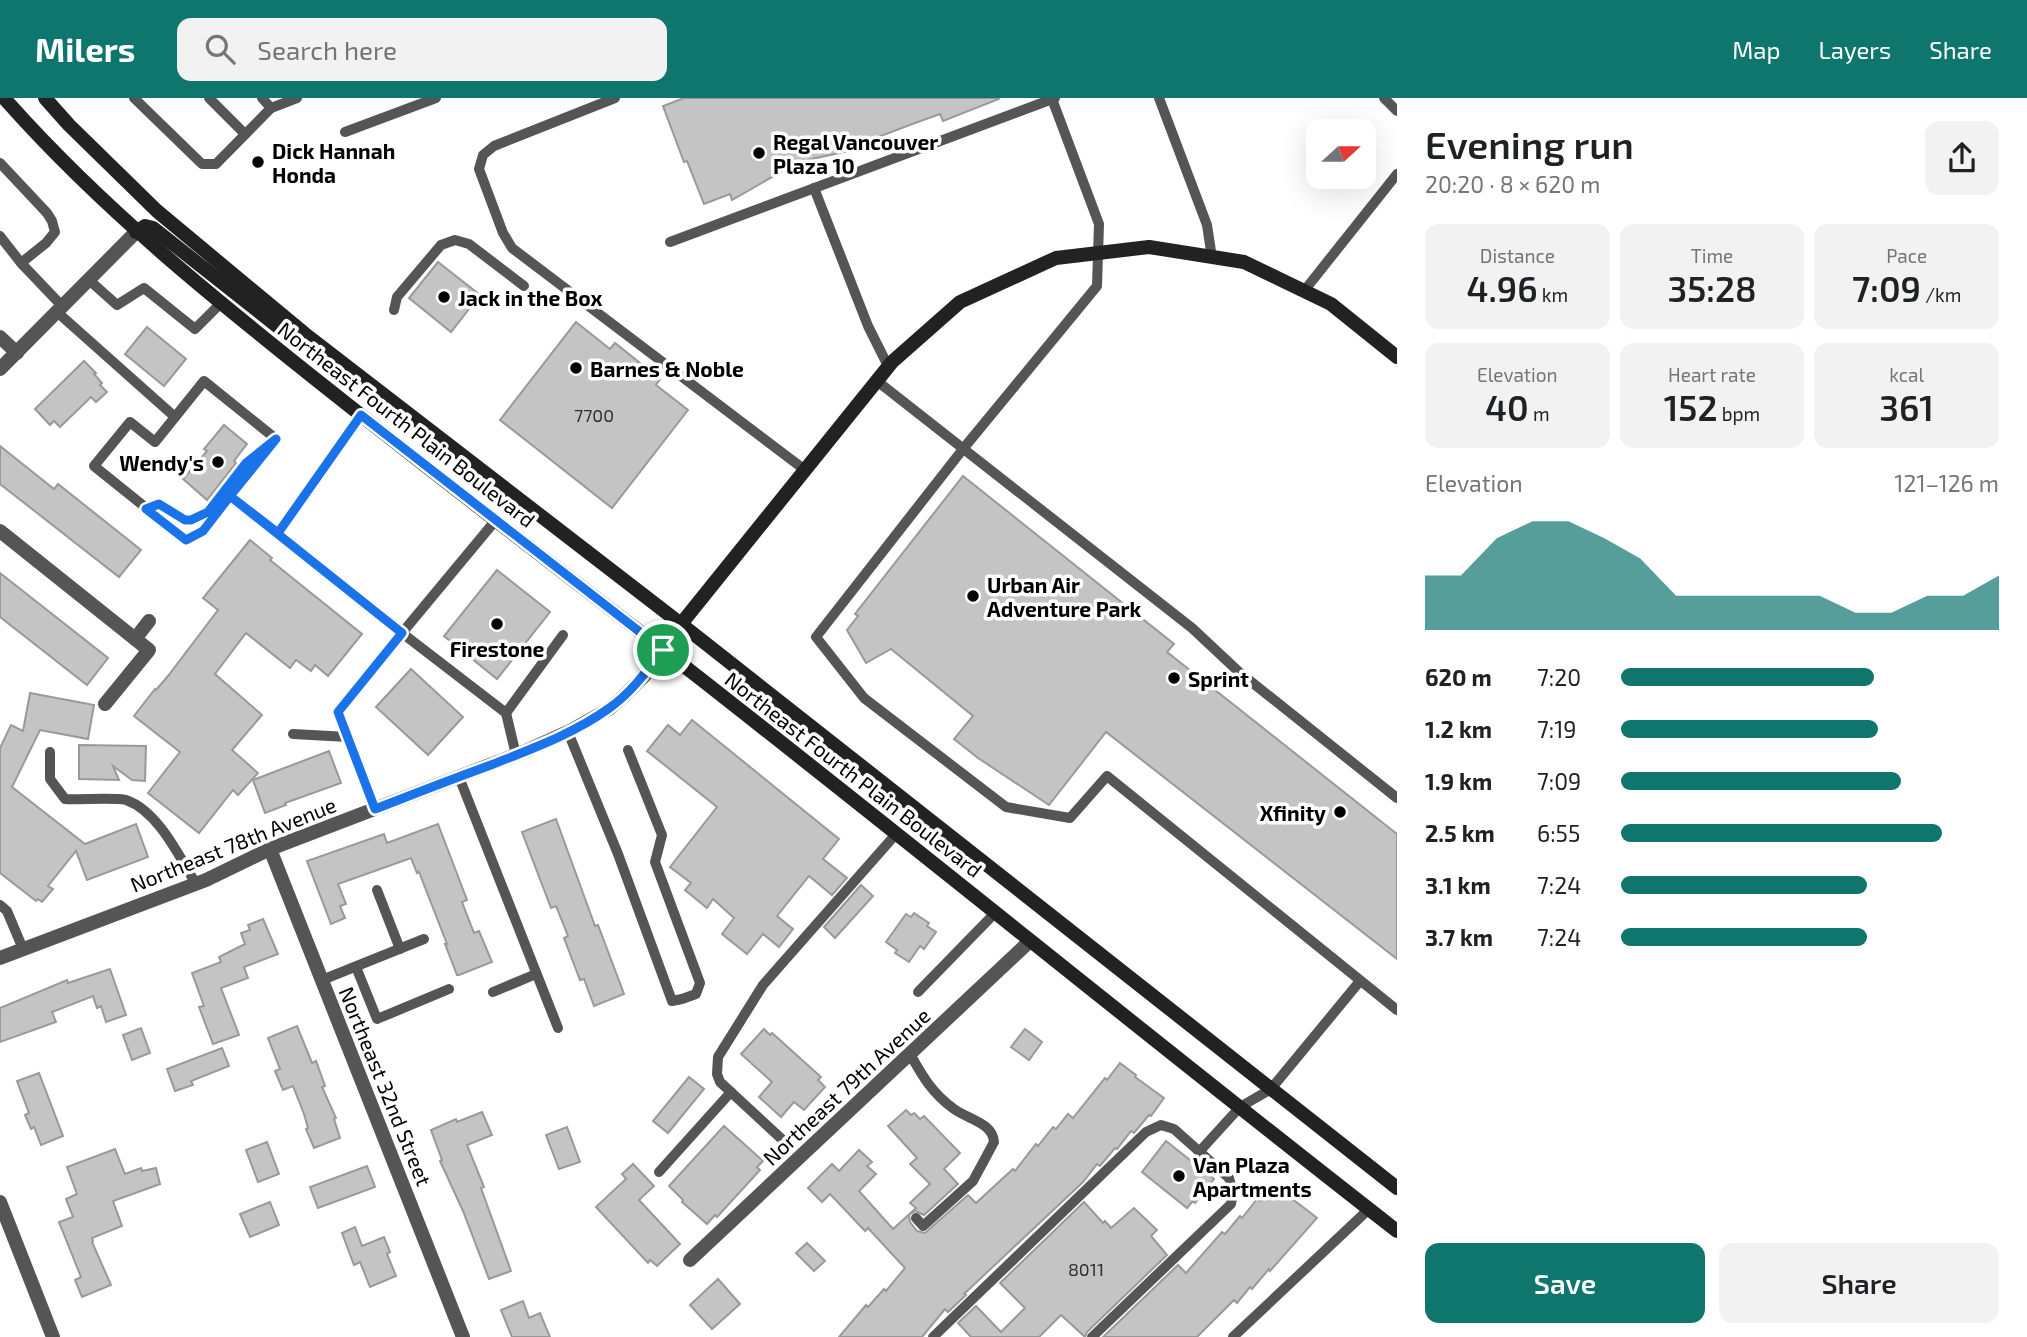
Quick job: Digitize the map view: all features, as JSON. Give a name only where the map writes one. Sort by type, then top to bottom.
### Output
[{"type":"main road","name":"Northeast Fourth Plain Boulevard","points":[[4,98],[42,141],[136,232],[220,304],[663,650],[1397,1231]]},
{"type":"main road","name":"Northeast Fourth Plain Boulevard","points":[[45,98],[157,211],[305,334],[681,624],[1397,1188]]},
{"type":"main road","points":[[136,232],[145,226],[153,228],[282,330],[305,334]]},
{"type":"main road","name":"Northeast 78th Avenue","points":[[663,650],[888,366],[960,302],[1056,258],[1149,247],[1244,262],[1331,304],[1397,357]]},
{"type":"street","points":[[0,369],[136,232]]},
{"type":"street","points":[[0,337],[17,353]]},
{"type":"street","points":[[0,531],[149,650],[106,704]]},
{"type":"street","points":[[135,639],[149,621]]},
{"type":"street","name":"Northeast 78th Avenue","points":[[0,958],[196,884],[270,849],[460,777],[568,732],[609,709],[644,676],[663,650]]},
{"type":"street","name":"Northeast 32nd Street","points":[[270,849],[463,1337]]},
{"type":"street","name":"Northeast 79th Avenue","points":[[690,1260],[1030,942]]},
{"type":"street","points":[[0,1202],[53,1337]]},
{"type":"lane","points":[[134,98],[202,164],[216,164],[271,108],[298,98]]},
{"type":"lane","points":[[209,98],[245,134]]},
{"type":"lane","points":[[262,98],[271,108]]},
{"type":"lane","points":[[345,132],[436,98]]},
{"type":"lane","points":[[615,98],[494,146],[483,155],[479,169],[503,233],[512,248],[805,470]]},
{"type":"lane","points":[[1159,98],[1207,225],[1212,257]]},
{"type":"lane","points":[[1384,98],[1397,111]]},
{"type":"lane","points":[[670,242],[1053,99],[1099,224],[1097,286],[963,449],[816,637],[864,698],[1006,807],[1070,818],[1107,776],[1397,1010]]},
{"type":"lane","points":[[0,163],[47,213],[55,232],[21,263]]},
{"type":"lane","points":[[1304,291],[1397,174]]},
{"type":"lane","points":[[814,188],[868,326],[888,366]]},
{"type":"lane","points":[[0,236],[60,309],[175,417]]},
{"type":"lane","points":[[394,310],[397,297],[435,250],[447,241],[470,244],[524,286]]},
{"type":"lane","points":[[89,280],[117,304],[144,288],[195,329],[220,304]]},
{"type":"lane","points":[[204,381],[276,439],[203,531],[186,540],[94,466],[130,422],[155,442],[204,381]]},
{"type":"lane","points":[[877,381],[1192,628],[1239,672],[1397,798]]},
{"type":"lane","points":[[278,533],[361,415]]},
{"type":"lane","points":[[146,509],[159,504],[185,520],[208,512],[246,463],[276,439]]},
{"type":"lane","points":[[230,496],[506,713],[516,755]]},
{"type":"lane","points":[[375,809],[338,712],[495,521]]},
{"type":"lane","points":[[506,713],[563,635]]},
{"type":"lane","points":[[568,732],[618,854],[672,1000],[682,999],[696,994],[700,983],[655,862],[662,835],[628,750]]},
{"type":"lane","points":[[293,734],[348,737]]},
{"type":"lane","points":[[50,752],[50,779],[65,799],[124,799],[144,809],[166,835],[196,884]]},
{"type":"lane","points":[[460,777],[558,1028]]},
{"type":"lane","points":[[786,1143],[720,1082],[716,1074],[718,1057],[763,985],[896,834]]},
{"type":"lane","points":[[377,890],[400,949]]},
{"type":"lane","points":[[0,905],[7,911],[23,949]]},
{"type":"lane","points":[[918,992],[995,913]]},
{"type":"lane","points":[[322,981],[424,939]]},
{"type":"lane","points":[[356,967],[377,1019],[449,989]]},
{"type":"lane","points":[[493,992],[536,974]]},
{"type":"lane","points":[[1199,1152],[1240,1107],[1271,1089],[1360,981]]},
{"type":"lane","points":[[910,1054],[929,1087],[955,1109],[986,1126],[994,1142],[973,1181],[923,1226],[916,1218]]},
{"type":"lane","points":[[659,1172],[731,1092]]},
{"type":"lane","points":[[933,1337],[1146,1132],[1161,1125],[1174,1129],[1229,1178],[1233,1192],[1230,1204],[1091,1337]]},
{"type":"lane","points":[[1233,1337],[1369,1209]]},
{"type":"building","name":"Regal Vancouver Plaza 10","points":[[684,98],[999,99],[943,121],[940,114],[915,123],[870,140],[872,146],[798,162],[732,200],[730,194],[704,204],[687,161],[684,162],[663,106]]},
{"type":"building","name":"Jack in the Box","points":[[438,262],[480,295],[451,332],[409,298]]},
{"type":"building","name":"Barnes & Noble","points":[[576,322],[610,349],[615,343],[660,379],[656,385],[688,410],[612,508],[500,420]]},
{"type":"building","points":[[147,327],[186,359],[164,386],[125,354]]},
{"type":"building","points":[[84,361],[96,373],[94,374],[102,383],[100,385],[107,392],[96,402],[91,397],[60,427],[54,421],[50,425],[35,409]]},
{"type":"building","name":"Wendy's","points":[[224,425],[247,444],[207,500],[183,479],[207,451],[204,449]]},
{"type":"building","points":[[0,446],[54,489],[58,484],[141,550],[119,577],[0,484]]},
{"type":"building","points":[[963,476],[1174,644],[1167,652],[1397,834],[1397,959],[1106,732],[1049,805],[954,739],[973,716],[891,649],[866,663],[847,630],[858,616],[855,614]]},
{"type":"building","points":[[250,540],[272,558],[270,560],[362,634],[328,676],[315,665],[311,671],[296,660],[290,668],[246,633],[215,674],[262,715],[232,750],[258,773],[238,795],[233,790],[199,833],[148,793],[180,752],[134,716],[218,610],[203,598]]},
{"type":"building","name":"Firestone","points":[[497,570],[550,612],[497,679],[444,636]]},
{"type":"building","points":[[0,573],[108,658],[87,685],[0,617]]},
{"type":"building","points":[[411,669],[463,717],[428,755],[376,707]]},
{"type":"building","points":[[30,693],[94,705],[88,739],[40,730],[12,787],[85,844],[136,824],[148,857],[87,880],[76,851],[48,886],[53,889],[42,902],[38,899],[36,901],[0,873],[0,748],[11,725],[23,731]]},
{"type":"building","points":[[692,720],[839,839],[823,859],[847,878],[832,895],[809,876],[777,916],[793,929],[779,947],[763,934],[747,954],[722,934],[734,918],[713,899],[707,908],[685,890],[691,883],[670,867],[717,807],[647,751],[668,725],[680,735]]},
{"type":"building","points":[[79,745],[146,746],[145,781],[132,780],[113,766],[119,780],[79,779]]},
{"type":"building","points":[[329,751],[341,783],[265,813],[253,780]]},
{"type":"building","points":[[556,819],[595,926],[598,925],[624,994],[594,1006],[584,979],[580,980],[564,938],[568,936],[556,906],[551,908],[522,832]]},
{"type":"building","points":[[438,824],[467,900],[462,902],[474,933],[479,931],[492,962],[459,975],[411,858],[338,884],[346,904],[340,906],[345,918],[331,924],[307,861],[384,834],[387,843]]},
{"type":"building","points":[[861,885],[873,896],[835,938],[824,927]]},
{"type":"building","points":[[914,913],[929,923],[927,926],[936,932],[924,949],[920,946],[909,962],[895,953],[897,950],[886,942],[906,914],[911,917]]},
{"type":"building","points":[[263,919],[278,954],[244,967],[248,978],[221,988],[239,1035],[213,1044],[199,1007],[204,1006],[192,973],[221,962],[219,957],[245,944],[241,933],[250,930],[248,925]]},
{"type":"building","points":[[110,969],[126,1015],[106,1022],[101,1006],[97,1008],[93,996],[52,1012],[56,1022],[0,1042],[0,1008],[67,980],[68,983]]},
{"type":"building","points":[[297,1026],[312,1063],[316,1061],[325,1086],[322,1087],[336,1118],[334,1119],[340,1138],[314,1148],[293,1086],[283,1090],[275,1071],[280,1069],[268,1038]]},
{"type":"building","points":[[141,1028],[150,1053],[132,1060],[123,1035]]},
{"type":"building","points":[[764,1029],[821,1077],[818,1080],[825,1087],[804,1110],[794,1102],[781,1117],[759,1097],[772,1082],[741,1054]]},
{"type":"building","points":[[1025,1029],[1042,1042],[1029,1060],[1011,1047]]},
{"type":"building","points":[[222,1048],[229,1066],[191,1081],[193,1085],[175,1091],[167,1069]]},
{"type":"building","points":[[1120,1063],[1164,1098],[1134,1133],[1131,1131],[1100,1166],[1097,1164],[1083,1182],[948,1312],[945,1309],[922,1337],[839,1337],[866,1305],[868,1307],[884,1289],[886,1291],[905,1268],[868,1228],[865,1231],[830,1194],[822,1202],[808,1188],[832,1164],[839,1171],[859,1150],[872,1162],[867,1166],[876,1174],[859,1191],[893,1229],[916,1208],[910,1203],[930,1184],[910,1164],[917,1158],[888,1126],[906,1110],[920,1119],[924,1116],[960,1153],[944,1169],[958,1184],[924,1215],[915,1211],[909,1215],[910,1222],[917,1231],[925,1233],[968,1195],[976,1203],[1013,1169],[1015,1171],[1053,1127],[1056,1129],[1068,1114],[1073,1118]]},
{"type":"building","points":[[39,1073],[63,1136],[41,1145],[34,1127],[31,1129],[25,1115],[29,1113],[17,1081]]},
{"type":"building","points":[[689,1077],[704,1089],[668,1133],[653,1121]]},
{"type":"building","points":[[482,1112],[492,1135],[467,1145],[484,1187],[481,1188],[511,1271],[489,1279],[440,1161],[442,1160],[431,1130]]},
{"type":"building","points":[[724,1126],[763,1161],[757,1167],[760,1170],[717,1217],[715,1215],[707,1224],[682,1202],[669,1186]]},
{"type":"building","points":[[567,1127],[580,1162],[559,1169],[546,1135]]},
{"type":"building","name":"Van Plaza Apartments","points":[[1166,1141],[1214,1179],[1195,1203],[1193,1201],[1187,1208],[1142,1172]]},
{"type":"building","points":[[267,1142],[279,1174],[258,1182],[246,1150]]},
{"type":"building","points":[[115,1149],[125,1174],[141,1168],[142,1171],[156,1168],[160,1184],[113,1201],[122,1226],[92,1238],[111,1285],[82,1297],[75,1280],[81,1277],[59,1222],[73,1217],[66,1199],[77,1194],[67,1167]]},
{"type":"building","points":[[633,1164],[654,1186],[639,1200],[680,1244],[657,1266],[650,1260],[648,1263],[596,1207],[626,1179],[622,1174]]},
{"type":"building","points":[[367,1166],[375,1187],[318,1208],[310,1187]]},
{"type":"building","points":[[1273,1184],[1317,1218],[1237,1303],[1234,1300],[1197,1337],[1103,1337],[1178,1265],[1186,1273],[1222,1232],[1225,1234],[1240,1216],[1242,1218]]},
{"type":"building","points":[[270,1202],[279,1225],[250,1237],[240,1214]]},
{"type":"building","points":[[1084,1202],[1111,1228],[1134,1208],[1157,1230],[1151,1236],[1167,1255],[1087,1332],[1085,1337],[1061,1315],[1039,1337],[971,1337],[958,1323],[976,1306],[1001,1332],[1025,1308],[1000,1283]]},
{"type":"building","points":[[355,1227],[362,1246],[384,1237],[390,1252],[387,1254],[396,1276],[370,1287],[360,1262],[354,1265],[342,1233]]},
{"type":"building","points":[[807,1243],[825,1261],[814,1271],[796,1253]]},
{"type":"building","points":[[718,1279],[740,1304],[712,1329],[690,1305]]},
{"type":"building","points":[[523,1301],[529,1318],[540,1313],[550,1337],[512,1337],[501,1310]]},
{"type":"place","name":"Regal Vancouver Plaza 10","points":[[759,153]]},
{"type":"place","name":"Dick Hannah Honda","points":[[258,162]]},
{"type":"place","name":"Jack in the Box","points":[[444,297]]},
{"type":"place","name":"Barnes & Noble","points":[[576,368]]},
{"type":"place","name":"Wendy's","points":[[218,462]]},
{"type":"place","name":"Urban Air Adventure Park","points":[[973,596]]},
{"type":"place","name":"Firestone","points":[[497,624]]},
{"type":"place","name":"Sprint","points":[[1174,678]]},
{"type":"place","name":"Xfinity","points":[[1340,812]]},
{"type":"place","name":"Van Plaza Apartments","points":[[1179,1176]]},
{"type":"route","points":[[663,650],[361,415],[278,533],[230,496],[203,531],[186,540],[146,509],[159,504],[185,520],[208,512],[246,463],[276,439],[230,496],[402,633],[338,712],[375,809],[568,732],[609,709],[644,676],[663,650]]}]
